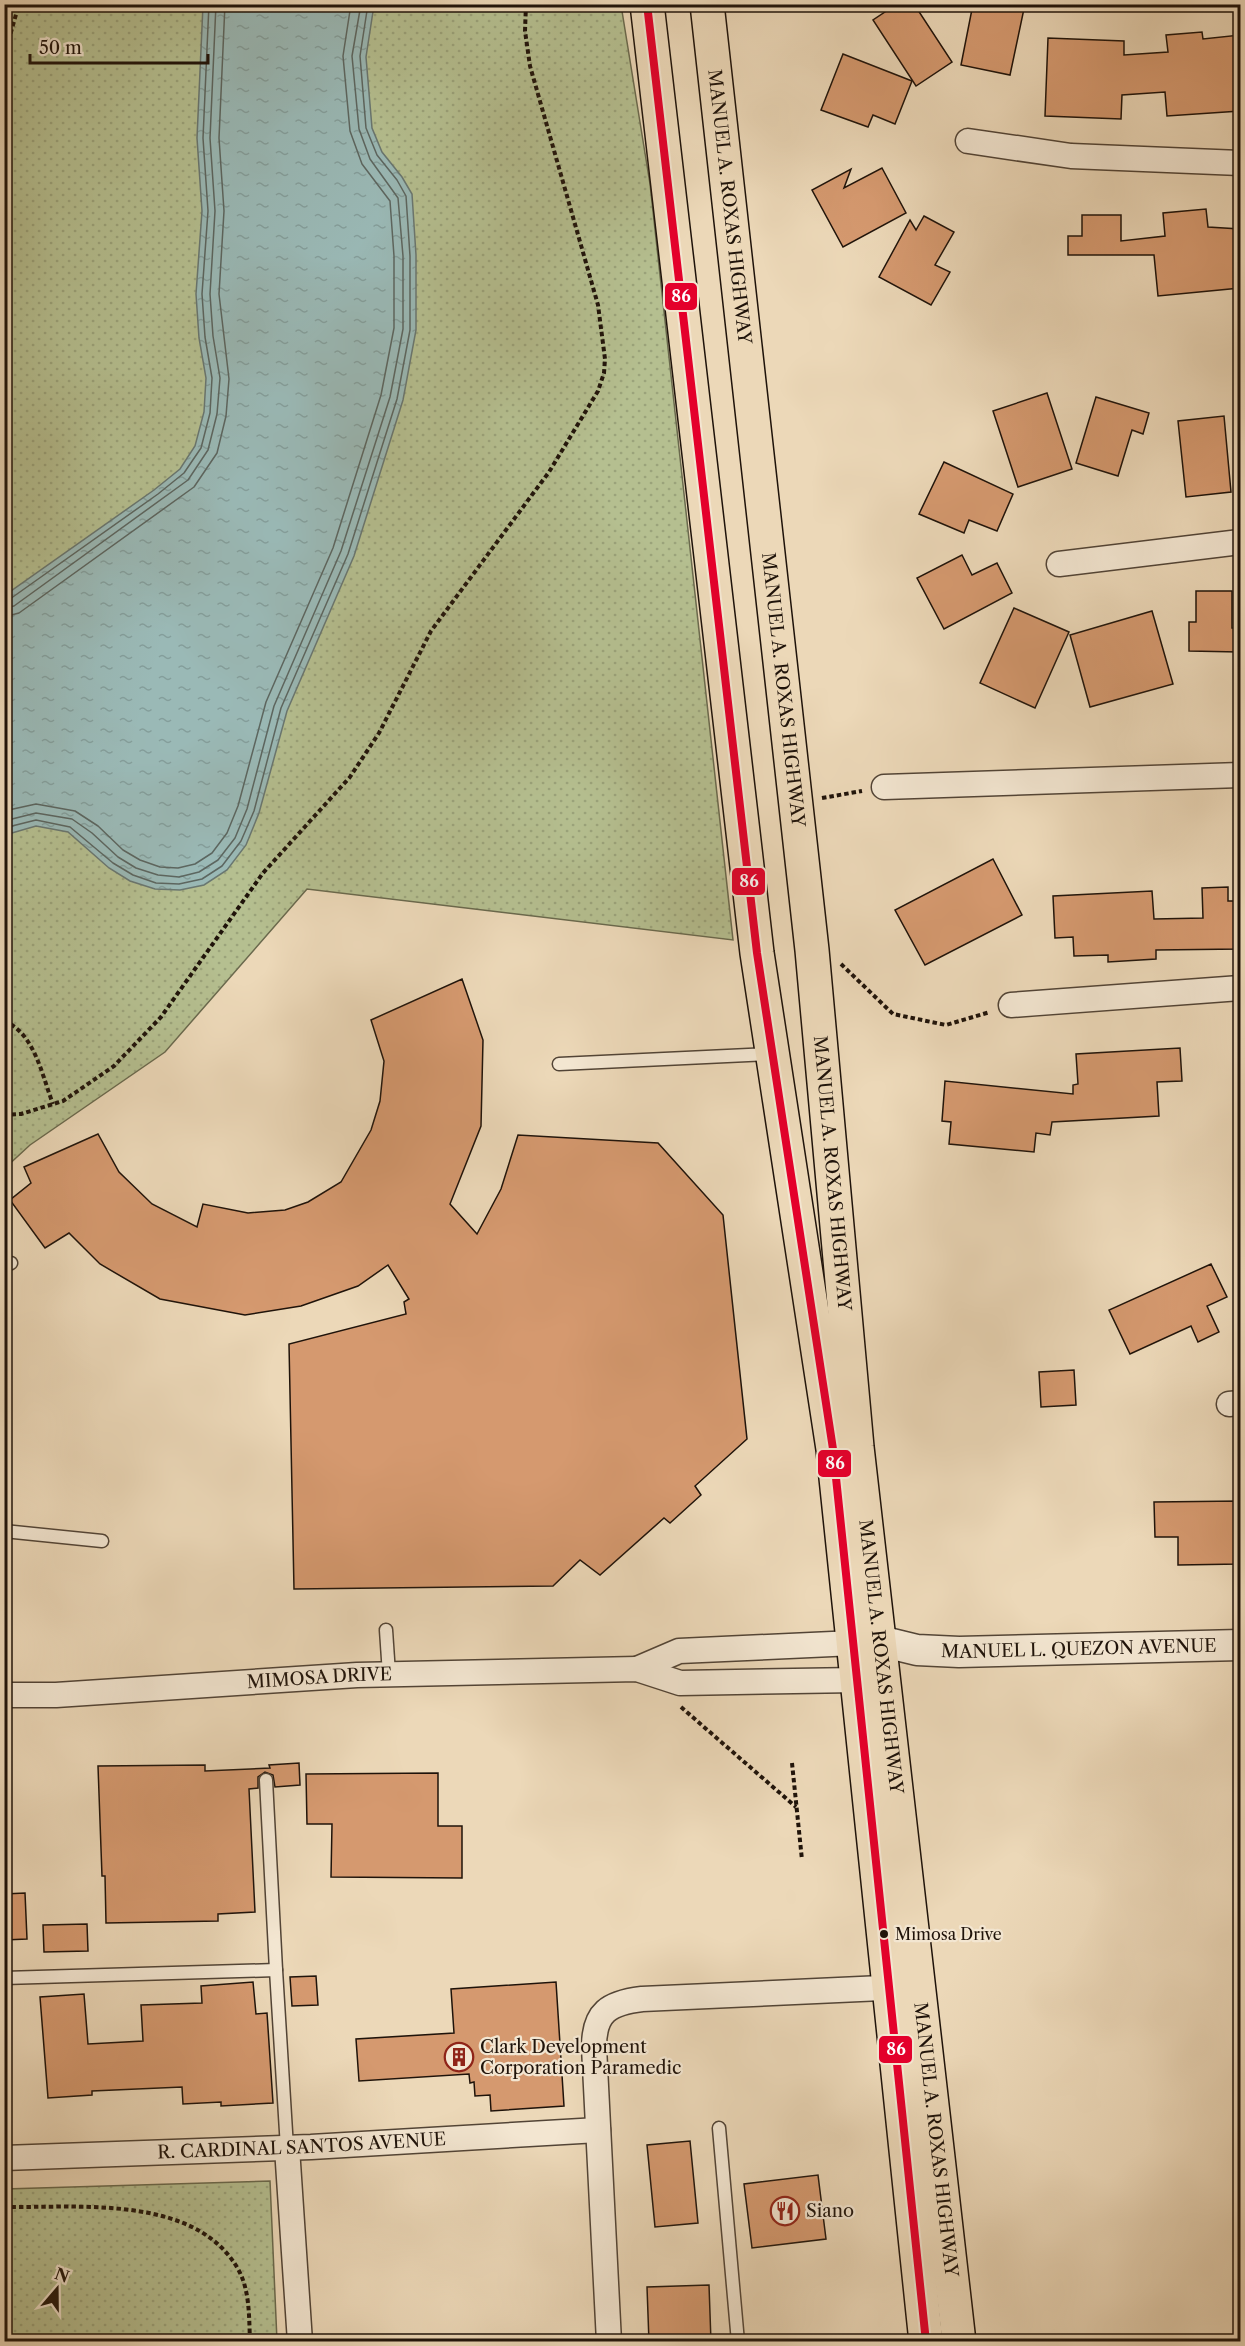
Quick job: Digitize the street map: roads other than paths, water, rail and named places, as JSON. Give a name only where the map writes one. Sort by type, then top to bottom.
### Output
[{"type":"main road","name":"MANUEL A. ROXAS HIGHWAY","points":[[647,4],[757,953],[833,1449],[867,1642]]},
{"type":"main road","name":"MANUEL A. ROXAS HIGHWAY","points":[[707,4],[812,950],[857,1447],[867,1642],[905,1987],[958,2342]]},
{"type":"main road","name":"MANUEL A. ROXAS HIGHWAY","points":[[905,1987],[926,2342]]},
{"type":"street","points":[[968,141],[1071,156],[1240,162]]},
{"type":"street","points":[[1059,564],[1240,542]]},
{"type":"street","points":[[884,787],[1240,775]]},
{"type":"street","points":[[1011,1005],[1240,988]]},
{"type":"street","name":"MANUEL L. QUEZON AVENUE","points":[[867,1642],[917,1650],[1240,1645]]},
{"type":"street","name":"MIMOSA DRIVE","points":[[637,1669],[679,1651],[867,1642]]},
{"type":"street","name":"MANUEL L. QUEZON AVENUE","points":[[871,1679],[917,1650]]},
{"type":"street","name":"MIMOSA DRIVE","points":[[4,1695],[56,1695],[389,1674],[637,1669],[680,1683],[871,1679]]},
{"type":"street","points":[[609,2342],[594,2029],[605,2011],[620,2002],[905,1987]]},
{"type":"street","name":"R. CARDINAL SANTOS AVENUE","points":[[4,2158],[287,2148],[598,2130]]},
{"type":"street","points":[[287,2148],[300,2342]]},
{"type":"lane","points":[[559,1064],[772,1054]]},
{"type":"lane","points":[[4,1532],[102,1541]]},
{"type":"lane","points":[[386,1630],[389,1674]]},
{"type":"lane","points":[[266,1780],[287,2148]]},
{"type":"lane","points":[[4,1978],[276,1970]]},
{"type":"lane","points":[[719,2128],[738,2342]]},
{"type":"water","points":[[203,5],[374,5],[366,57],[372,128],[382,152],[412,194],[416,255],[416,330],[403,400],[354,556],[287,711],[259,813],[246,845],[227,870],[204,885],[180,890],[155,889],[130,881],[109,868],[68,832],[36,826],[5,835],[4,596],[154,490],[180,469],[195,446],[204,412],[206,378],[199,338],[196,294],[202,211],[197,138]]},
{"type":"place","name":"Mimosa Drive","points":[[884,1934]]},
{"type":"place","name":"Clark Development Corporation Paramedic","points":[[459,2057]]},
{"type":"place","name":"Siano","points":[[785,2211]]}]
